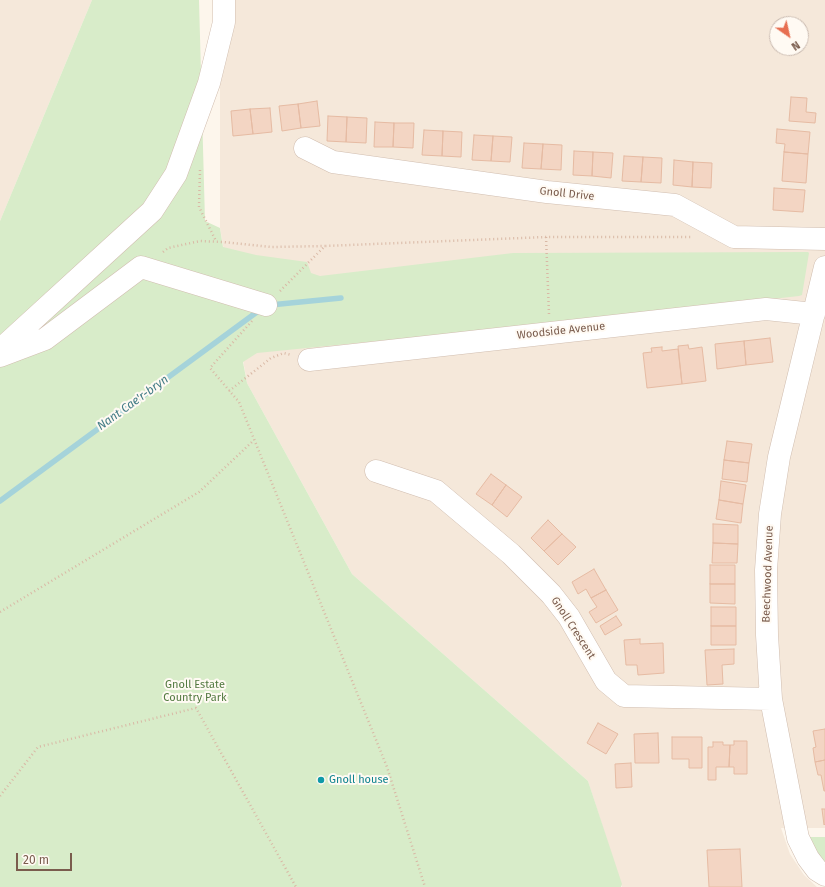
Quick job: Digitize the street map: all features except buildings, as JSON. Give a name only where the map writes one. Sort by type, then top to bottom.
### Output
[{"type":"street","points":[[0,350],[152,212],[176,174],[209,83],[224,22],[224,0]]},
{"type":"street","name":"Gnoll Drive","points":[[305,148],[333,162],[547,192],[675,205],[734,237],[825,239]]},
{"type":"street","points":[[0,356],[45,339],[140,267],[266,305]]},
{"type":"street","name":"Beechwood Avenue","points":[[825,267],[779,457],[770,514],[766,577],[767,635],[771,699],[798,838],[808,858],[818,870],[825,875]]},
{"type":"street","name":"Woodside Avenue","points":[[309,360],[766,309],[814,314]]},
{"type":"street","name":"Gnoll Crescent","points":[[376,471],[436,491],[511,554],[551,594],[569,617],[606,681],[624,696],[771,699]]},
{"type":"path","points":[[200,164],[199,207],[216,241]]},
{"type":"path","points":[[140,267],[168,248],[200,241],[216,241],[271,247],[546,237],[694,237]]},
{"type":"path","points":[[546,237],[550,332]]},
{"type":"path","points":[[325,246],[266,305],[210,368],[239,402],[387,766],[425,887]]},
{"type":"path","points":[[229,391],[271,358],[284,353],[309,360]]},
{"type":"path","points":[[0,612],[199,492],[254,440]]},
{"type":"path","points":[[0,796],[38,747],[196,708],[296,887]]},
{"type":"shaded area","points":[[0,0],[92,0],[0,221]]},
{"type":"shaded area","points":[[220,0],[825,0],[825,828],[781,828],[790,854],[804,875],[817,887],[622,887],[588,781],[352,574],[247,383],[220,228]]},
{"type":"green space","name":"Gnoll Estate Country Park","points":[[92,0],[199,0],[205,221],[220,228],[223,247],[256,255],[307,262],[311,273],[320,276],[513,253],[809,253],[802,295],[799,296],[548,324],[257,353],[243,362],[247,383],[352,574],[588,781],[622,884],[621,887],[0,887],[0,221]]},
{"type":"green space","points":[[809,837],[825,837],[825,866]]},
{"type":"waterway","points":[[270,305],[341,298]]},
{"type":"waterway","name":"Nant Cae'r-bryn","points":[[0,501],[261,309]]},
{"type":"place","name":"Gnoll house","points":[[321,780]]}]
